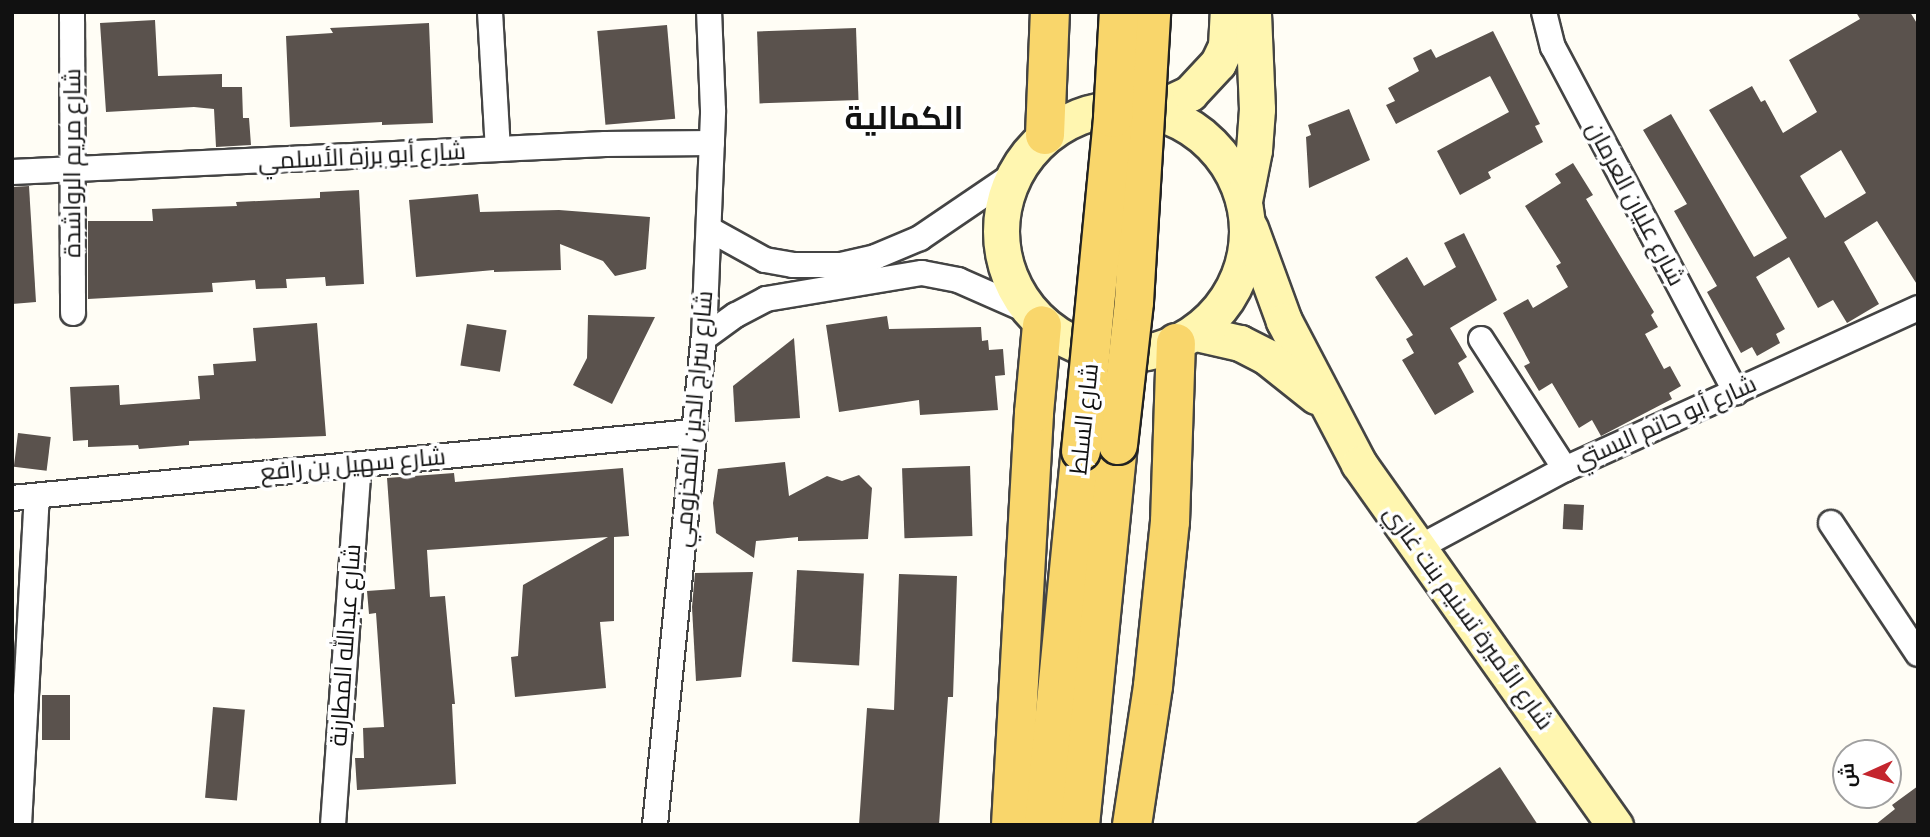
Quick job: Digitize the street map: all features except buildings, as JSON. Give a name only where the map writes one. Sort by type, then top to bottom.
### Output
[{"type":"main road","points":[[1045,135],[1050,12]]},
{"type":"main road","name":"شارع السلط","points":[[1080,825],[1119,12]]},
{"type":"main road","name":"شارع السلط","points":[[1045,825],[1100,448],[1135,302],[1151,12]]},
{"type":"main road","points":[[1154,110],[1190,93],[1218,63],[1226,46],[1228,12]]},
{"type":"main road","points":[[1246,211],[1226,160],[1212,143],[1195,129],[1154,110],[1115,107],[1078,115],[1045,135],[1014,174],[1006,191],[1000,232],[1007,272],[1021,301],[1037,319],[1072,345],[1106,355],[1142,355],[1186,338],[1213,318],[1231,293],[1243,265],[1256,108],[1253,12]]},
{"type":"main road","name":"شارع الأميرة تسنيم بنت غازي","points":[[1246,211],[1284,321],[1359,464],[1615,825]]},
{"type":"main road","points":[[1011,825],[1037,319]]},
{"type":"main road","points":[[1132,825],[1153,686],[1186,338]]},
{"type":"main road","name":"شارع الأميرة تسنيم بنت غازي","points":[[1186,338],[1240,343],[1267,358],[1330,406]]},
{"type":"street","name":"شارع مريم الرواشدة","points":[[72,12],[73,313]]},
{"type":"street","points":[[490,12],[498,149]]},
{"type":"street","name":"شارع سراج الدين المخزومي","points":[[655,825],[704,338],[712,143],[709,12]]},
{"type":"street","name":"شارع عليان العرمان","points":[[1544,12],[1553,47],[1736,392]]},
{"type":"street","name":"شارع أبو برزة الأسلمي","points":[[12,172],[498,149],[712,143]]},
{"type":"street","points":[[704,338],[736,315],[766,299],[842,275],[875,257],[920,238],[1014,174]]},
{"type":"street","points":[[709,229],[765,260],[842,275],[889,277],[937,274],[976,287],[1037,319]]},
{"type":"street","name":"شارع أبو حاتم البستي","points":[[1418,548],[1565,469],[1918,308]]},
{"type":"street","points":[[1481,339],[1565,469]]},
{"type":"street","name":"شارع سهيل بن رافع","points":[[12,498],[81,489],[693,432]]},
{"type":"street","name":"شارع عبدالله المطارنة","points":[[333,825],[359,465]]},
{"type":"street","points":[[19,825],[37,496]]},
{"type":"street","points":[[1831,523],[1918,654]]},
{"type":"district","name":"الكمالية","points":[[904,118]]}]
